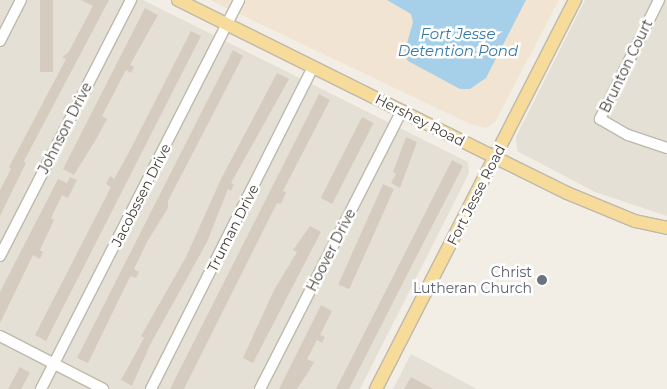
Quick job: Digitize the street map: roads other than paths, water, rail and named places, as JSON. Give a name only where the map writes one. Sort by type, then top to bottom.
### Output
[{"type":"main road","name":"Hershey Road","points":[[178,0],[598,207],[667,228]]},
{"type":"main road","name":"Fort Jesse Road","points":[[376,389],[496,158],[575,0]]},
{"type":"street","points":[[0,40],[21,0]]},
{"type":"street","name":"Johnson Drive","points":[[0,256],[131,0]]},
{"type":"street","name":"Jacobssen Drive","points":[[41,389],[239,0]]},
{"type":"street","name":"Brunton Court","points":[[659,0],[600,119],[628,135],[667,148]]},
{"type":"street","name":"Truman Drive","points":[[151,389],[314,67]]},
{"type":"street","name":"Hoover Drive","points":[[260,389],[402,110]]},
{"type":"street","points":[[0,336],[103,389]]},
{"type":"water","name":"Fort Jesse Detention Pond","points":[[387,0],[526,0],[486,78],[470,89],[460,89],[408,61],[404,54],[413,22],[411,14]]},
{"type":"place","name":"Christ Lutheran Church","points":[[542,280]]}]
